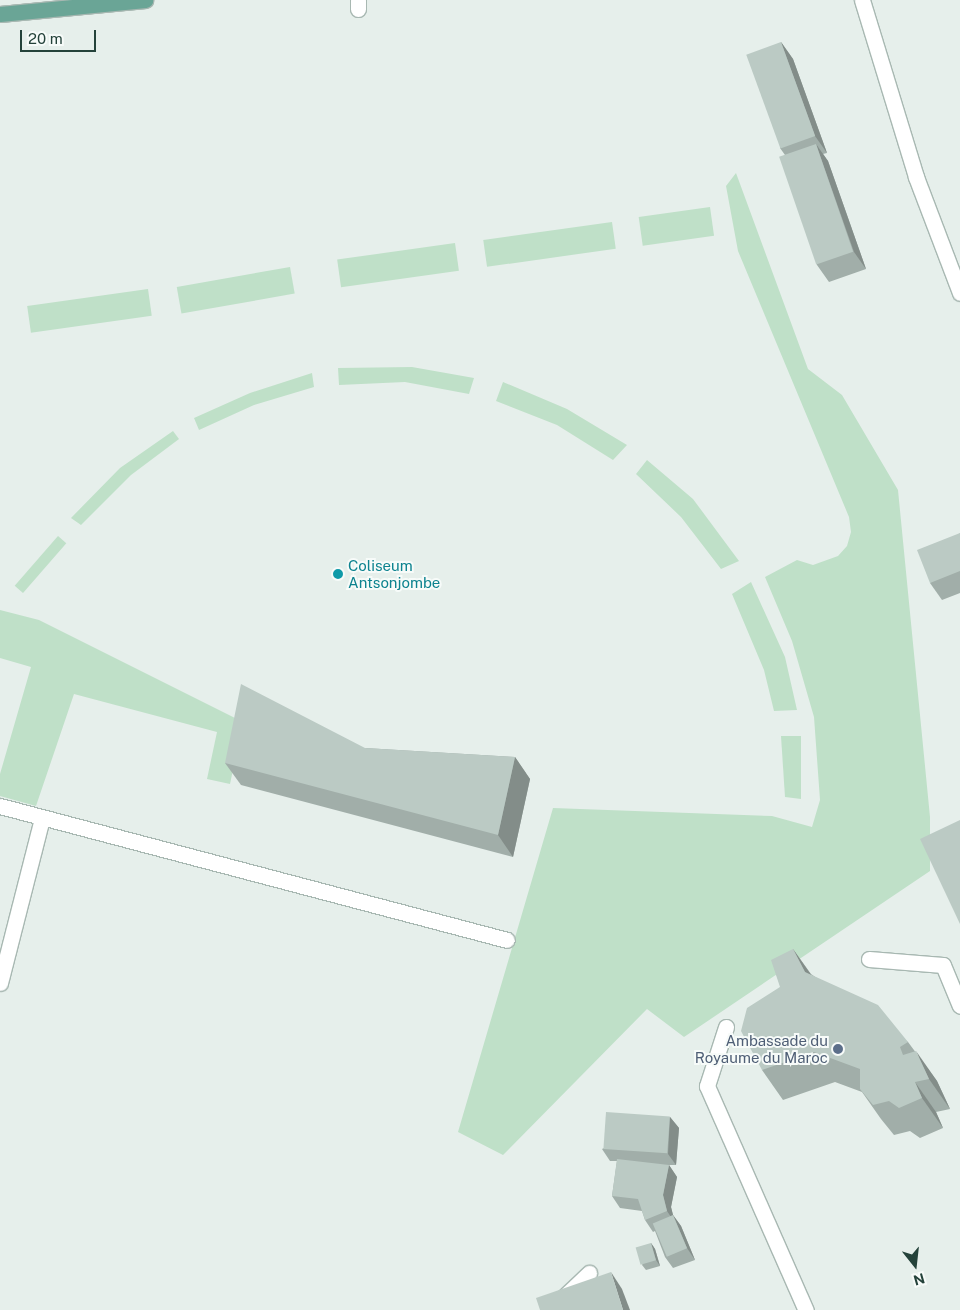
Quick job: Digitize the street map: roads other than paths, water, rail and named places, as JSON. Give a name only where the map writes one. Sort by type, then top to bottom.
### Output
[{"type":"main road","points":[[0,14],[145,0]]},
{"type":"street","points":[[862,0],[916,177],[960,293]]},
{"type":"street","points":[[0,806],[507,940]]},
{"type":"street","points":[[0,983],[42,818]]},
{"type":"street","points":[[869,959],[943,964],[960,1006]]},
{"type":"street","points":[[726,1027],[707,1086],[806,1310]]},
{"type":"street","points":[[550,1310],[589,1273]]},
{"type":"place","name":"Coliseum Antsonjombe","points":[[338,574]]},
{"type":"place","name":"Ambassade du Royaume du Maroc","points":[[838,1049]]}]
